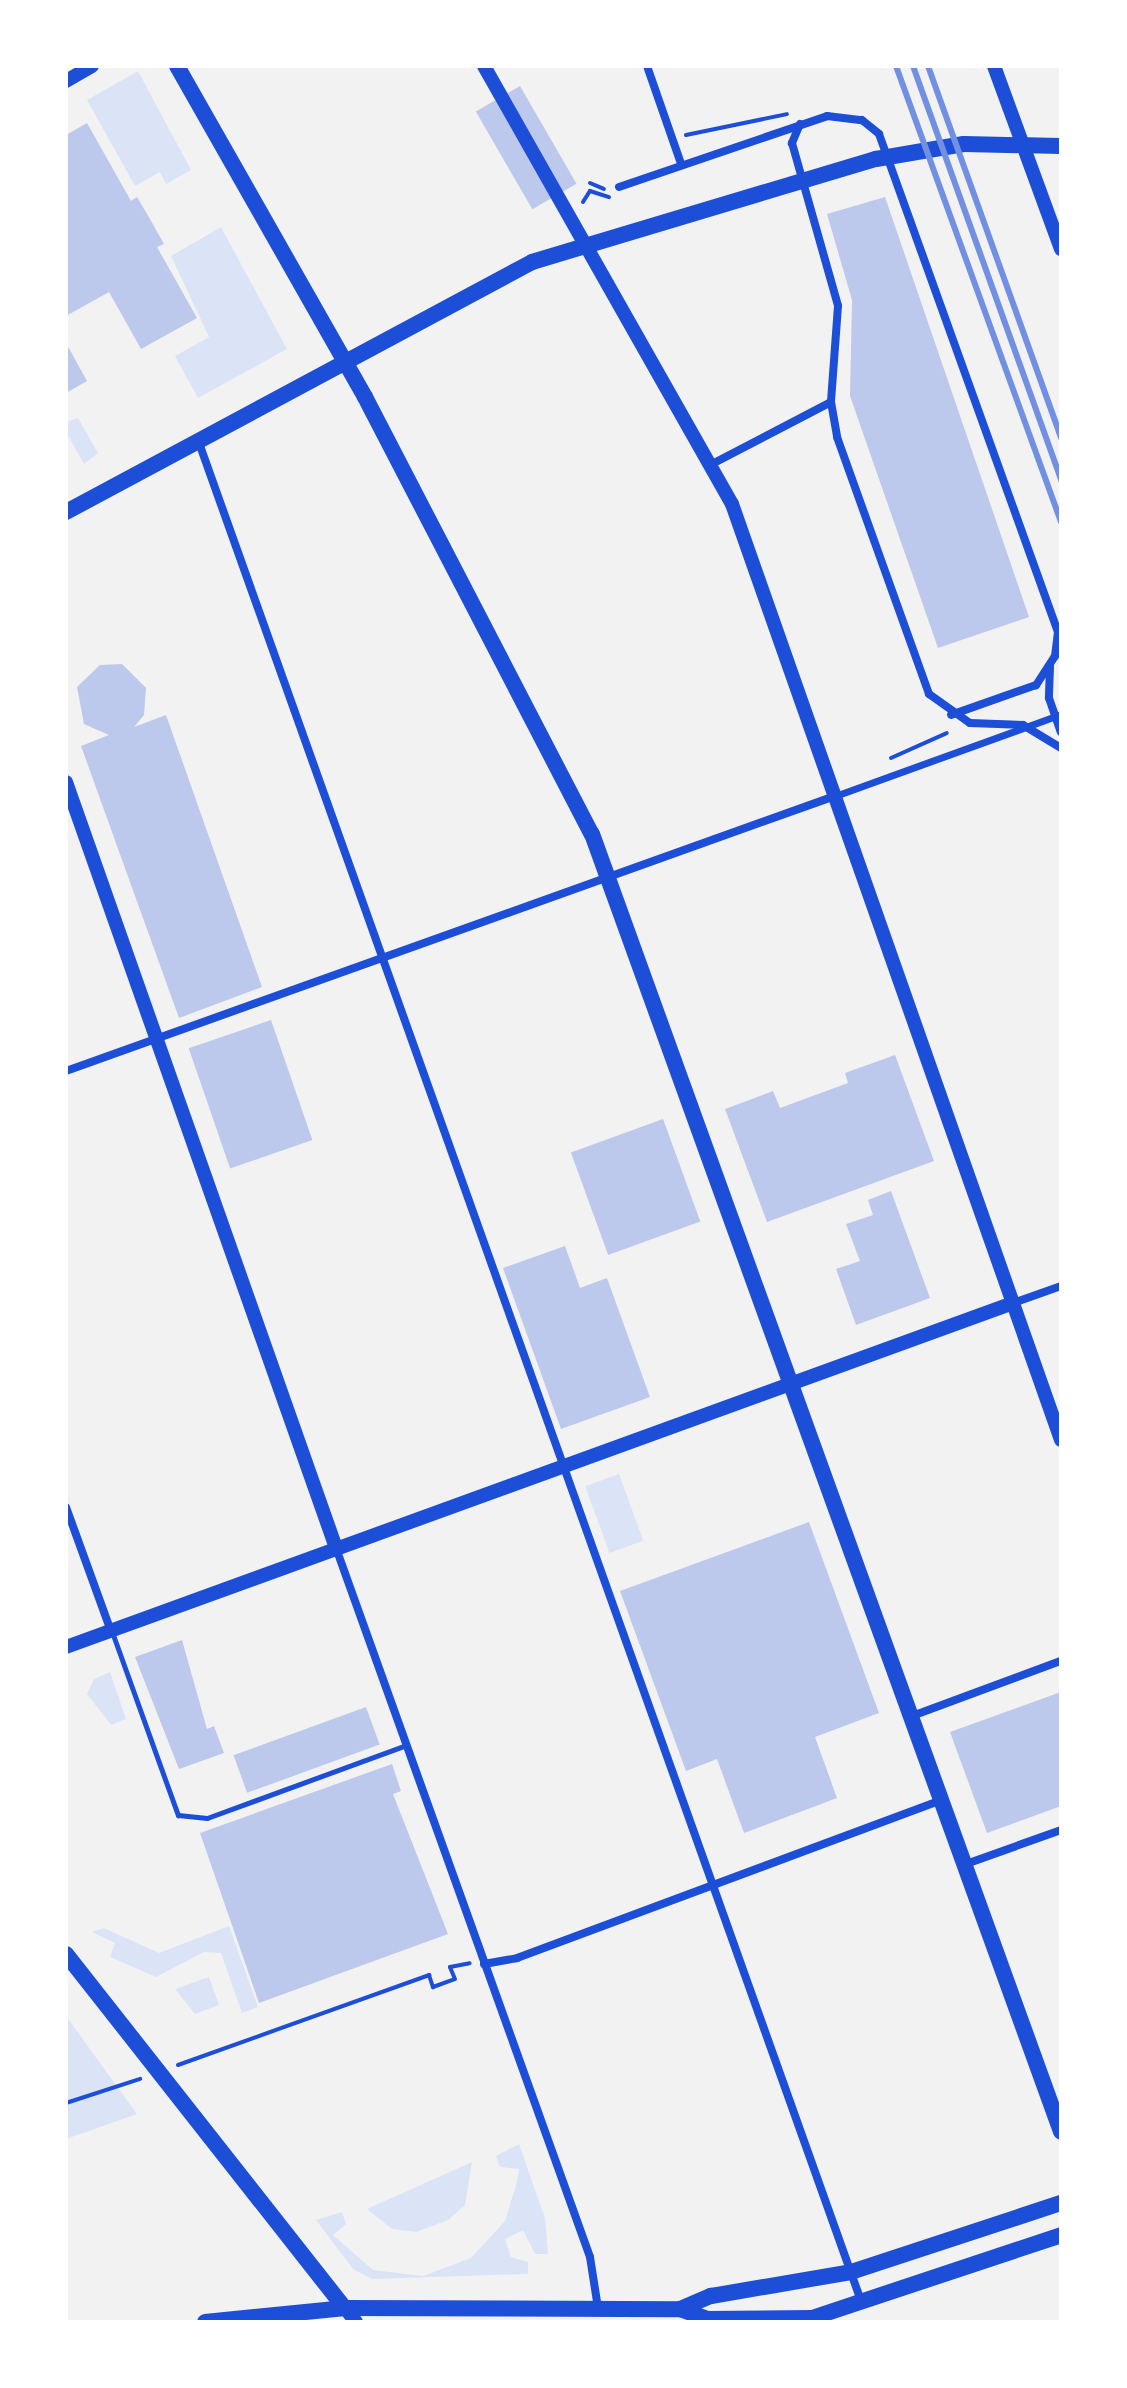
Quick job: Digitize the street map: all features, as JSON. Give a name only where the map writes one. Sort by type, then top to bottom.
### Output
[{"type":"main road","points":[[177,66],[341,360],[609,876],[1061,2132]]},
{"type":"main road","points":[[66,512],[500,275],[586,243],[779,186],[964,144],[1061,146]]},
{"type":"main road","points":[[66,1954],[345,2308]]},
{"type":"main road","points":[[680,2309],[711,2296],[851,2272],[1061,2203]]},
{"type":"main road","points":[[205,2322],[345,2308],[489,2307],[680,2309],[708,2319],[767,2321],[863,2305],[1061,2235]]},
{"type":"main road","points":[[467,2322],[489,2307]]},
{"type":"street","points":[[66,81],[92,66]]},
{"type":"street","points":[[484,66],[712,464],[835,796],[1061,1440]]},
{"type":"street","points":[[647,66],[680,161]]},
{"type":"street","points":[[994,66],[1060,243]]},
{"type":"street","points":[[619,187],[680,161],[827,116],[862,120],[896,170],[1058,632],[1050,665],[1049,698],[1061,732]]},
{"type":"street","points":[[800,124],[792,143],[838,306],[831,402],[837,437],[929,694],[951,715],[1023,725],[1061,748]]},
{"type":"street","points":[[712,464],[831,402]]},
{"type":"street","points":[[198,440],[560,1466],[863,2305]]},
{"type":"street","points":[[951,715],[1022,695],[1050,665]]},
{"type":"street","points":[[66,1071],[1061,714]]},
{"type":"street","points":[[66,782],[590,2257],[598,2308]]},
{"type":"street","points":[[66,1647],[1061,1286]]},
{"type":"street","points":[[66,1507],[111,1631]]},
{"type":"street","points":[[912,1716],[1061,1661]]},
{"type":"street","points":[[484,1964],[712,1886],[942,1800]]},
{"type":"street","points":[[966,1864],[1061,1830]]},
{"type":"street","points":[[345,2308],[356,2322]]},
{"type":"lane","points":[[111,1631],[178,1815],[220,1813],[406,1745]]},
{"type":"path","points":[[686,135],[781,110],[800,124]]},
{"type":"path","points":[[583,202],[590,191],[617,195],[590,183]]},
{"type":"path","points":[[66,2103],[429,1975],[433,1987],[455,1979],[450,1967],[462,1963]]},
{"type":"shaded area","points":[[138,71],[191,170],[166,184],[160,172],[135,186],[87,100]]},
{"type":"shaded area","points":[[221,227],[287,349],[198,398],[175,356],[209,337],[171,256]]},
{"type":"shaded area","points":[[78,418],[98,453],[84,464],[66,432],[66,422]]},
{"type":"shaded area","points":[[619,1474],[643,1541],[609,1553],[585,1486]]},
{"type":"shaded area","points":[[110,1672],[126,1719],[111,1725],[87,1694],[94,1679]]},
{"type":"shaded area","points":[[229,1926],[258,2007],[242,2013],[221,1953],[204,1952],[156,1977],[110,1957],[115,1943],[92,1932],[104,1928],[159,1953]]},
{"type":"shaded area","points":[[209,1977],[219,2005],[195,2014],[175,1989]]},
{"type":"shaded area","points":[[66,2016],[137,2114],[66,2139]]},
{"type":"shaded area","points":[[519,2144],[545,2218],[548,2254],[535,2254],[523,2230],[505,2239],[511,2257],[528,2262],[528,2274],[372,2279],[353,2269],[316,2220],[342,2212],[346,2224],[333,2235],[373,2270],[423,2276],[471,2258],[505,2221],[519,2169],[500,2167],[496,2156]]},
{"type":"shaded area","points":[[472,2162],[465,2205],[448,2220],[416,2232],[392,2229],[367,2209]]},
{"type":"building","points":[[520,86],[576,184],[532,209],[476,112]]},
{"type":"building","points":[[87,123],[131,201],[137,197],[150,219],[164,244],[157,247],[197,318],[141,349],[109,292],[66,316],[66,135]]},
{"type":"building","points":[[885,197],[1029,617],[938,648],[850,396],[852,300],[827,214]]},
{"type":"building","points":[[66,343],[87,381],[66,393]]},
{"type":"building","points":[[122,664],[146,688],[144,715],[134,727],[166,715],[262,987],[179,1018],[81,746],[109,735],[84,724],[77,687],[100,665]]},
{"type":"building","points":[[271,1020],[312,1140],[230,1168],[189,1048]]},
{"type":"building","points":[[895,1055],[934,1161],[767,1222],[725,1109],[773,1091],[780,1108],[848,1083],[845,1073]]},
{"type":"building","points":[[663,1119],[700,1221],[608,1255],[571,1153]]},
{"type":"building","points":[[891,1191],[930,1298],[856,1325],[836,1269],[860,1261],[846,1224],[873,1215],[868,1200]]},
{"type":"building","points":[[565,1246],[580,1288],[607,1278],[650,1397],[561,1429],[503,1268]]},
{"type":"building","points":[[809,1522],[879,1713],[815,1737],[837,1798],[744,1833],[717,1759],[686,1771],[620,1591]]},
{"type":"building","points":[[182,1640],[207,1729],[214,1726],[224,1753],[179,1769],[135,1657]]},
{"type":"building","points":[[1061,1692],[1061,1806],[987,1833],[950,1732]]},
{"type":"building","points":[[366,1707],[380,1745],[247,1793],[234,1755]]},
{"type":"building","points":[[392,1764],[401,1791],[393,1794],[448,1934],[259,2003],[200,1833]]},
{"type":"railway","points":[[896,66],[1061,522]]},
{"type":"railway","points":[[913,66],[1061,480]]},
{"type":"railway","points":[[928,66],[1061,438]]}]
